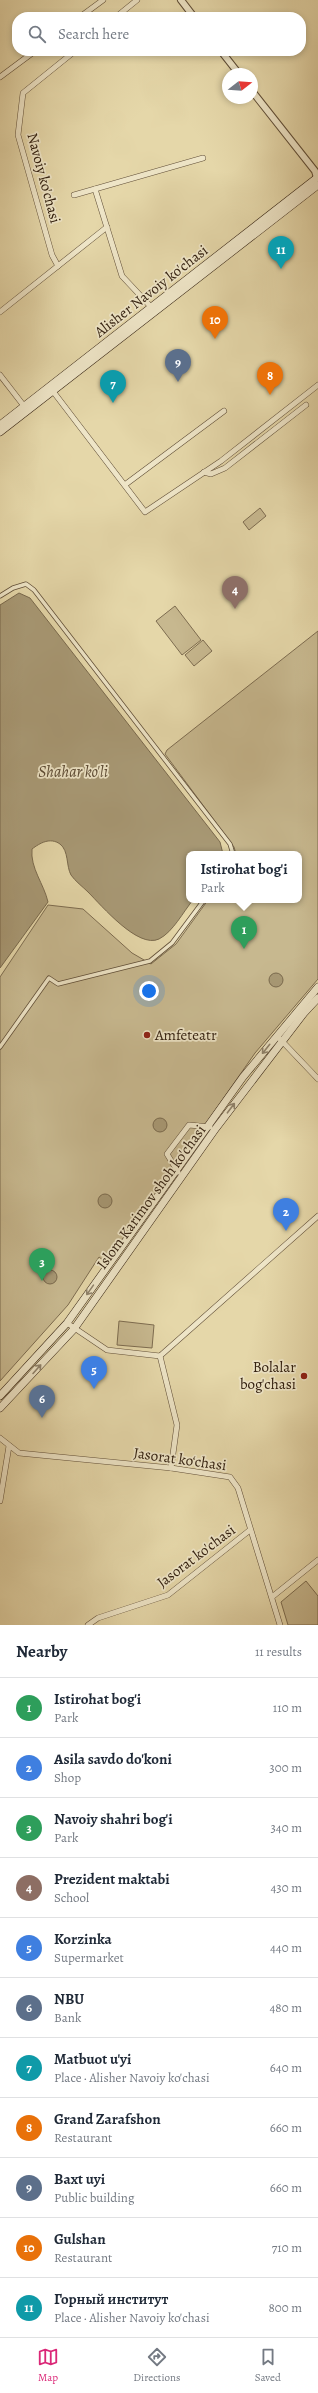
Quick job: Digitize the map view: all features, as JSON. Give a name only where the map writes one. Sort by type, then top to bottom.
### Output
[{"type":"main road","name":"Alisher Navoiy ko'chasi","points":[[0,432],[51,389],[317,177]]},
{"type":"main road","name":"Alisher Navoiy ko'chasi","points":[[0,425],[24,406],[51,389]]},
{"type":"main road","name":"Islom Karimov shoh ko'chasi","points":[[0,1396],[67,1323],[243,1077],[318,987]]},
{"type":"main road","name":"Islom Karimov shoh ko'chasi","points":[[0,1408],[74,1329],[216,1128],[318,998]]},
{"type":"street","points":[[87,12],[103,0]]},
{"type":"street","points":[[122,12],[136,0]]},
{"type":"street","points":[[181,0],[190,12]]},
{"type":"street","points":[[0,77],[28,56]]},
{"type":"street","name":"Navoiy ko'chasi","points":[[58,266],[52,255],[18,135],[23,93],[69,56]]},
{"type":"street","points":[[225,56],[234,68]]},
{"type":"street","points":[[258,99],[317,177]]},
{"type":"street","name":"Navoiy ko'chasi","points":[[74,195],[204,158]]},
{"type":"street","points":[[95,189],[122,276],[153,309]]},
{"type":"street","points":[[0,312],[107,228]]},
{"type":"street","points":[[0,375],[24,406]]},
{"type":"street","points":[[51,389],[126,484],[145,512],[204,472],[318,385]]},
{"type":"street","points":[[204,472],[211,474],[225,468],[306,405]]},
{"type":"street","points":[[126,484],[224,411]]},
{"type":"street","points":[[0,596],[18,586],[26,584],[34,590],[190,791],[230,844],[232,851]]},
{"type":"street","points":[[0,1047],[49,978],[58,984],[150,961],[172,943],[202,903]]},
{"type":"street","points":[[276,1036],[318,1079]]},
{"type":"street","points":[[181,1177],[167,1154],[189,1125],[216,1128]]},
{"type":"street","points":[[67,1323],[107,1350],[160,1356],[318,1216]]},
{"type":"street","points":[[160,1356],[177,1425],[171,1468]]},
{"type":"street","name":"Jasorat ko‘chasi","points":[[0,1438],[19,1453],[171,1468],[230,1477],[238,1488],[280,1625]]},
{"type":"street","points":[[0,1501],[9,1446]]},
{"type":"street","name":"Jasorat ko'chasi","points":[[89,1625],[98,1618],[168,1596],[250,1530]]},
{"type":"street","points":[[272,1596],[318,1560]]},
{"type":"shaded area","points":[[260,508],[266,516],[249,530],[243,522]]},
{"type":"shaded area","points":[[175,606],[201,640],[182,655],[156,621]]},
{"type":"shaded area","points":[[318,631],[318,979],[255,1053],[108,1264],[99,1257],[68,1305],[0,1381],[0,977],[48,905],[83,909],[132,953],[151,964],[176,944],[206,903],[302,903],[302,851],[235,851],[234,847],[165,754],[167,750]]},
{"type":"shaded area","points":[[203,640],[212,651],[194,666],[185,655]]},
{"type":"shaded area","points":[[119,1321],[154,1325],[152,1348],[117,1345]]},
{"type":"shaded area","points":[[306,1581],[318,1596],[318,1625],[288,1625],[281,1602]]},
{"type":"water","name":"Shahar ko'li","points":[[19,593],[30,598],[220,842],[222,851],[186,851],[186,903],[191,903],[169,932],[159,939],[150,940],[141,938],[111,916],[71,875],[63,847],[56,842],[49,841],[32,849],[33,863],[48,902],[0,968],[0,605]]},
{"type":"water","points":[[276,973],[281,975],[283,980],[281,985],[276,987],[271,985],[269,980],[271,975]]},
{"type":"water","points":[[160,1118],[165,1120],[167,1125],[165,1130],[160,1132],[155,1130],[153,1125],[155,1120]]},
{"type":"water","points":[[102,1194],[108,1194],[112,1198],[112,1204],[108,1208],[102,1208],[98,1204],[98,1198]]},
{"type":"water","points":[[47,1270],[53,1270],[57,1274],[57,1280],[53,1284],[47,1284],[43,1280],[43,1274]]},
{"type":"place","name":"Горный институт","points":[[281,269]]},
{"type":"place","name":"Gulshan","points":[[215,339]]},
{"type":"place","name":"Baxt uyi","points":[[178,382]]},
{"type":"place","name":"Grand Zarafshon","points":[[270,395]]},
{"type":"place","name":"Matbuot u'yi","points":[[113,403]]},
{"type":"place","name":"Prezident maktabi","points":[[235,609]]},
{"type":"place","name":"Istirohat bog'i","points":[[244,949]]},
{"type":"place","name":"Amfeteatr","points":[[147,1035]]},
{"type":"place","name":"Asila savdo do'koni","points":[[286,1231]]},
{"type":"place","name":"Navoiy shahri bog'i","points":[[42,1281]]},
{"type":"place","name":"Bolalar bog'chasi","points":[[304,1376]]},
{"type":"place","name":"Korzinka","points":[[94,1389]]},
{"type":"place","name":"NBU","points":[[42,1418]]}]
